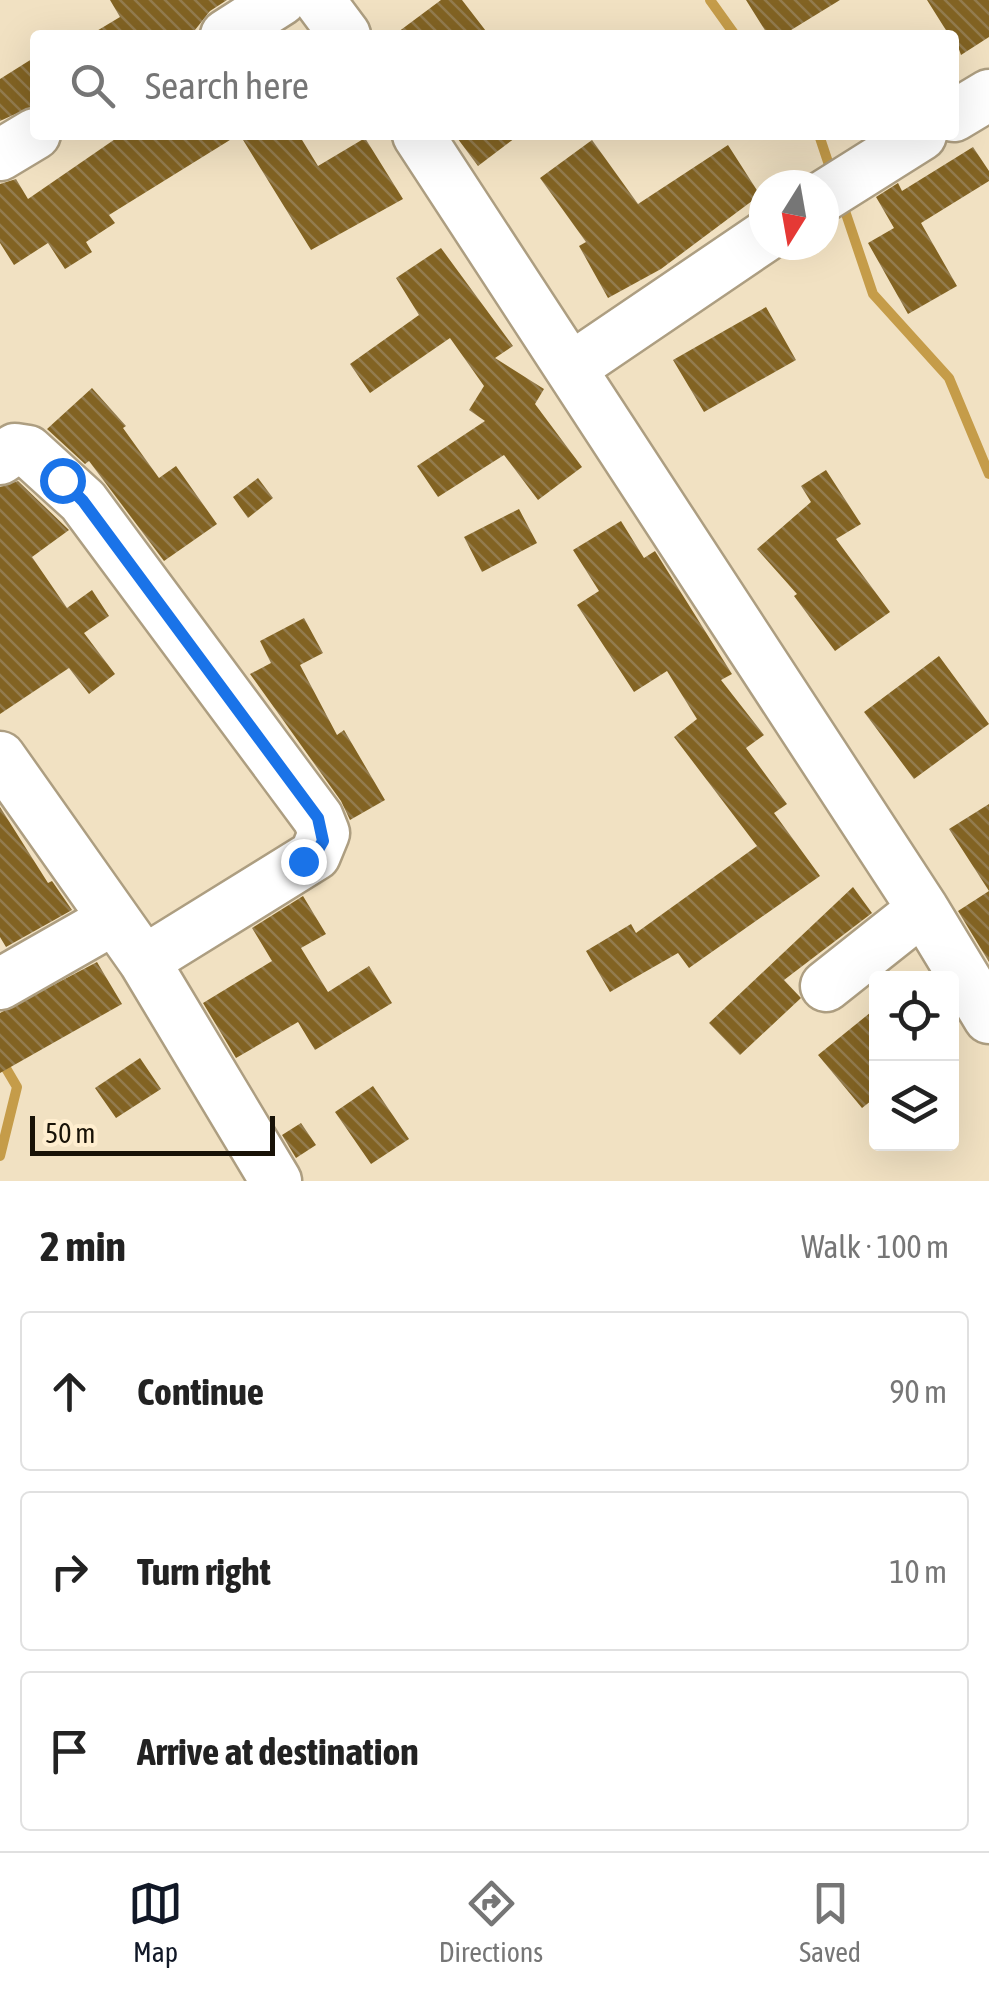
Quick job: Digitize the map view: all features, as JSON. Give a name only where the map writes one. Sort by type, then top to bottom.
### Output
[{"type":"street","points":[[234,30],[281,0]]},
{"type":"street","points":[[319,0],[340,30]]},
{"type":"street","points":[[0,155],[30,137]]},
{"type":"street","points":[[421,140],[924,909],[989,1018]]},
{"type":"street","points":[[839,186],[913,140]]},
{"type":"street","points":[[571,368],[749,247]]},
{"type":"street","points":[[0,459],[15,449],[28,451],[83,501],[318,818],[324,833],[315,855],[144,961]]},
{"type":"street","points":[[0,757],[144,961],[276,1181]]},
{"type":"street","points":[[826,986],[924,909]]},
{"type":"street","points":[[0,984],[114,920]]},
{"type":"building","points":[[110,0],[227,0],[210,11],[195,30],[98,30],[120,17]]},
{"type":"building","points":[[441,0],[462,0],[485,30],[401,30]]},
{"type":"building","points":[[746,0],[840,0],[791,30],[765,30]]},
{"type":"building","points":[[927,0],[989,0],[989,37],[961,55],[959,30],[946,30]]},
{"type":"building","points":[[30,60],[30,107],[0,121],[0,79]]},
{"type":"building","points":[[114,140],[230,140],[109,215],[115,223],[86,242],[92,252],[65,269],[48,243],[14,265],[0,243],[0,184],[16,179],[28,199]]},
{"type":"building","points":[[243,140],[302,140],[318,166],[366,140],[403,199],[311,250]]},
{"type":"building","points":[[459,140],[512,140],[478,166]]},
{"type":"building","points":[[592,140],[638,204],[728,145],[749,178],[749,203],[661,269],[608,298],[579,246],[586,242],[540,178]]},
{"type":"building","points":[[973,147],[989,171],[989,181],[921,223],[957,286],[908,314],[868,243],[894,228],[876,197],[898,183],[902,191]]},
{"type":"building","points":[[441,248],[513,346],[495,358],[544,389],[535,404],[582,467],[538,500],[504,455],[438,497],[417,466],[485,421],[469,410],[484,386],[450,338],[370,393],[350,364],[419,315],[396,278]]},
{"type":"building","points":[[766,307],[796,360],[704,412],[673,360]]},
{"type":"building","points":[[92,388],[126,426],[123,428],[159,478],[176,466],[217,524],[164,561],[89,461],[85,464],[47,429]]},
{"type":"building","points":[[826,470],[861,524],[836,539],[890,612],[835,651],[794,596],[797,594],[757,549],[811,502],[801,486]]},
{"type":"building","points":[[258,478],[273,498],[248,518],[233,497]]},
{"type":"building","points":[[18,481],[69,530],[32,557],[67,608],[92,590],[109,616],[84,633],[115,674],[89,694],[69,668],[0,714],[0,487]]},
{"type":"building","points":[[519,509],[537,543],[482,572],[464,537]]},
{"type":"building","points":[[621,521],[644,558],[655,551],[732,674],[721,680],[764,735],[746,748],[787,804],[774,813],[820,876],[689,968],[678,953],[610,992],[586,951],[631,924],[636,933],[757,846],[674,737],[697,719],[667,671],[634,692],[577,605],[599,591],[573,550]]},
{"type":"building","points":[[304,618],[323,653],[300,665],[337,735],[344,730],[385,800],[350,820],[341,801],[250,674],[271,663],[260,641]]},
{"type":"building","points":[[939,656],[989,724],[914,779],[864,712]]},
{"type":"building","points":[[989,804],[989,891],[949,829]]},
{"type":"building","points":[[0,807],[48,883],[52,881],[72,910],[6,947],[0,937]]},
{"type":"building","points":[[853,887],[872,913],[784,980],[801,998],[740,1055],[709,1023]]},
{"type":"building","points":[[989,891],[989,962],[958,911]]},
{"type":"building","points":[[303,896],[326,934],[301,948],[328,992],[369,966],[392,1003],[315,1050],[298,1022],[236,1058],[203,1003],[272,961],[252,928]]},
{"type":"building","points":[[97,962],[122,1004],[0,1073],[0,1013]]},
{"type":"building","points":[[869,1014],[869,1102],[862,1108],[818,1055]]},
{"type":"building","points":[[140,1058],[161,1089],[116,1118],[95,1088]]},
{"type":"building","points":[[373,1086],[409,1139],[371,1164],[335,1112]]},
{"type":"building","points":[[301,1123],[316,1145],[296,1158],[282,1135]]},
{"type":"waterway","points":[[710,0],[731,30]]},
{"type":"waterway","points":[[821,140],[831,170]]},
{"type":"waterway","points":[[842,202],[873,294],[949,378],[989,474]]},
{"type":"waterway","points":[[0,1058],[17,1087],[0,1156]]},
{"type":"route","points":[[62,480],[83,501],[318,818],[323,841],[315,855],[303,861]]}]
